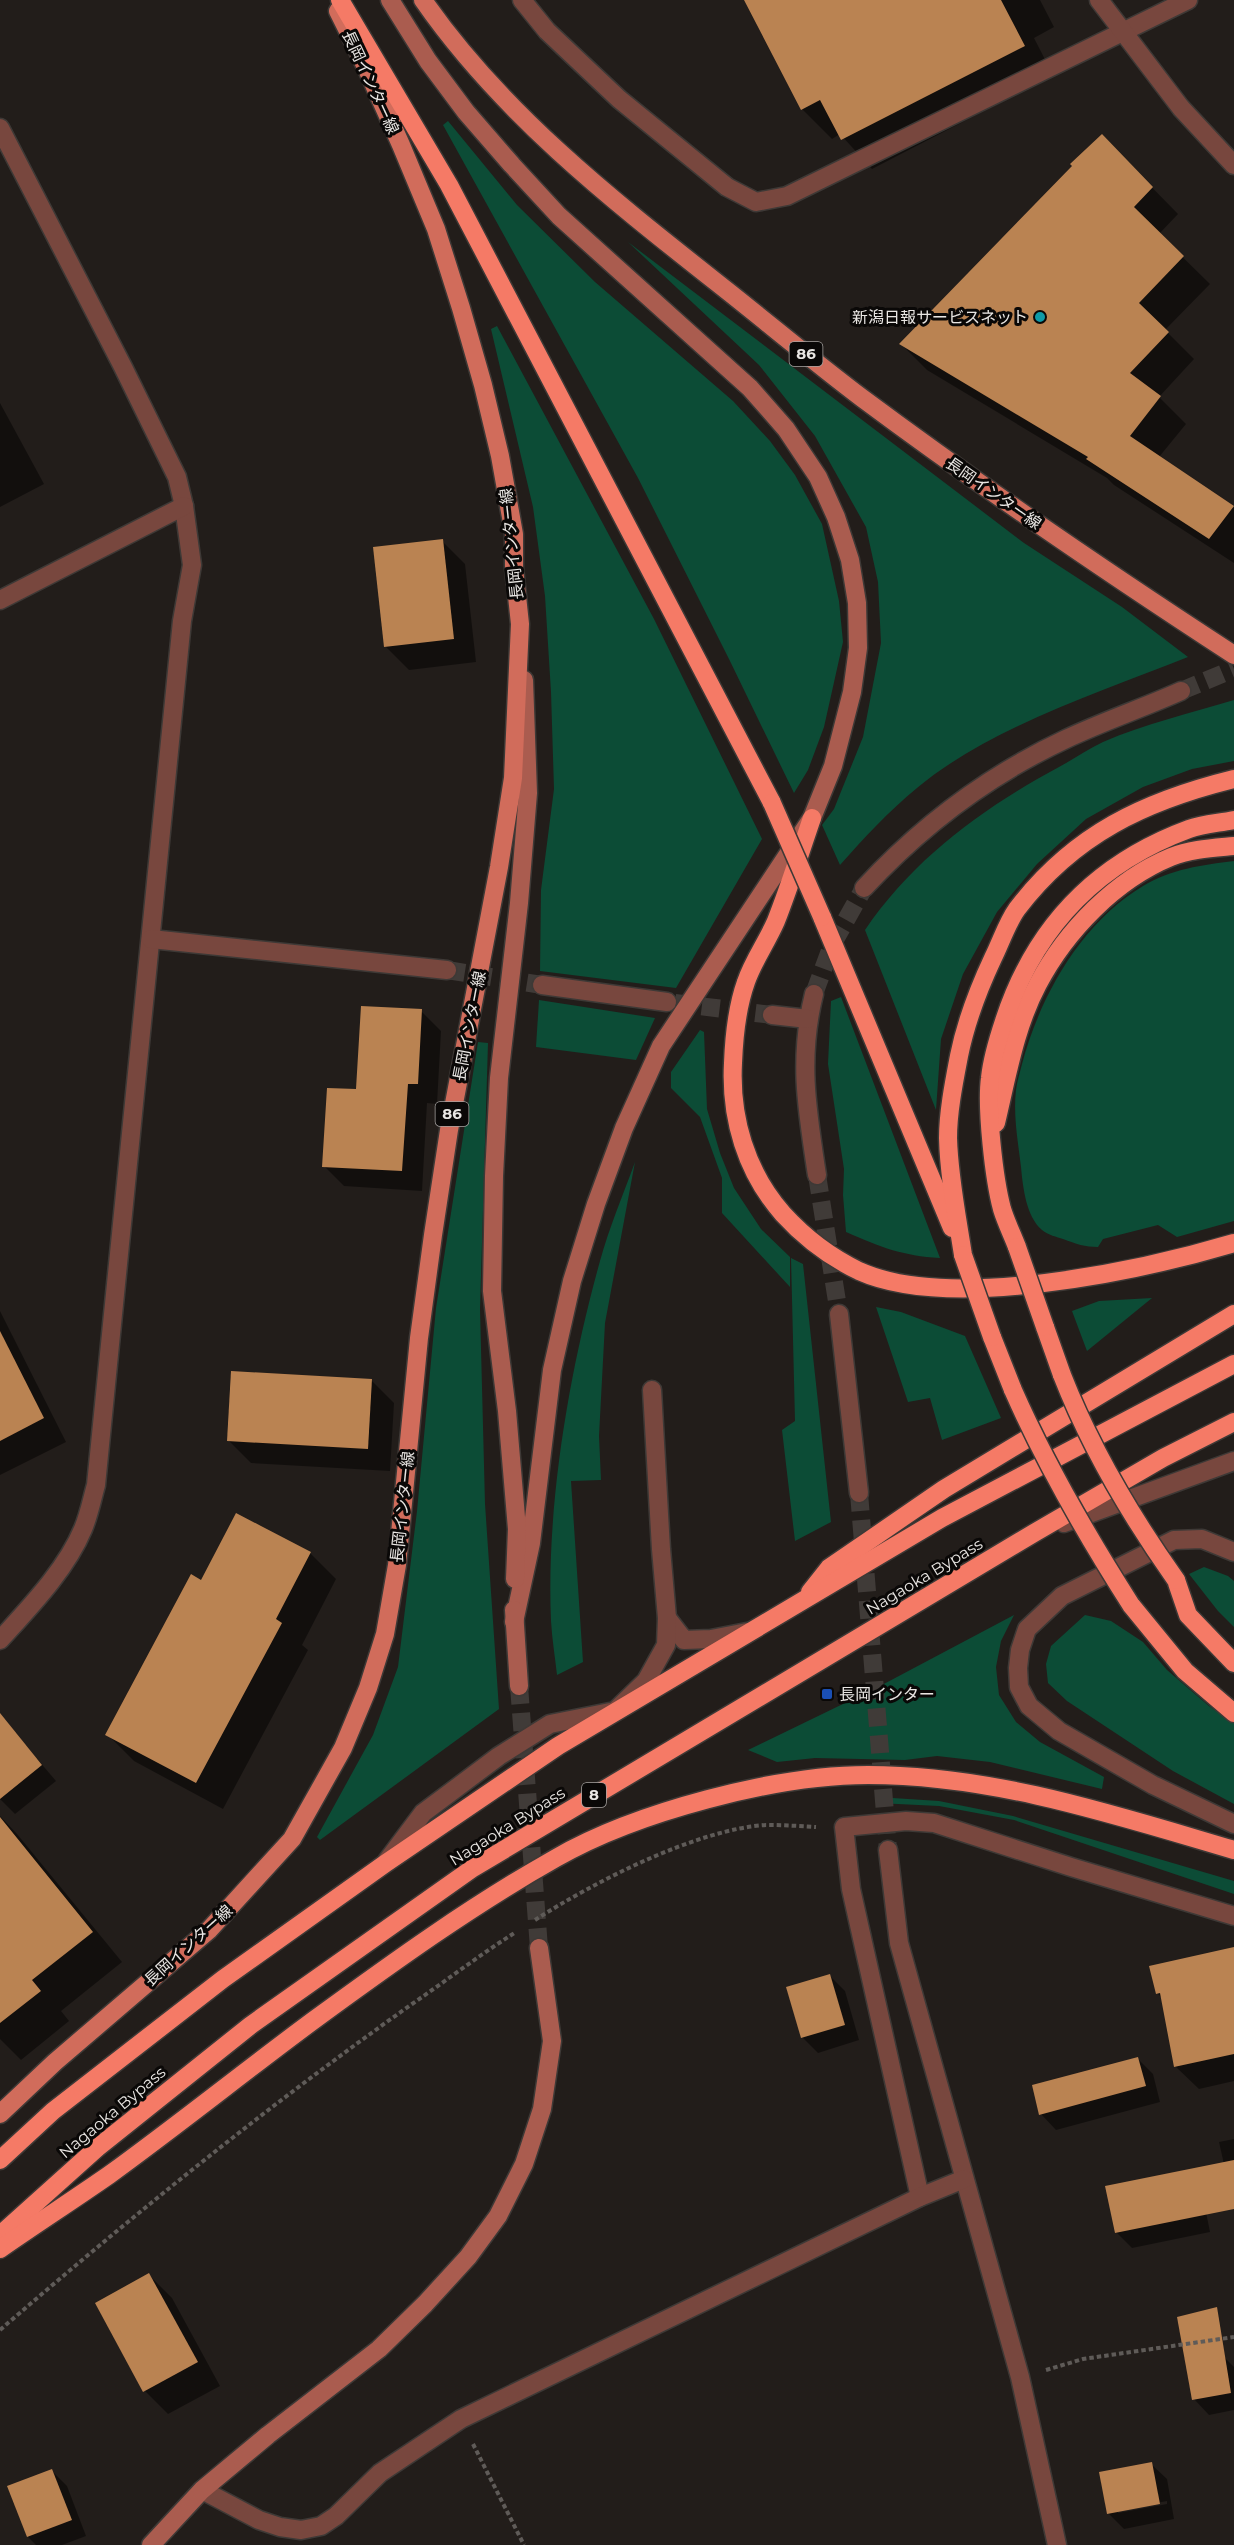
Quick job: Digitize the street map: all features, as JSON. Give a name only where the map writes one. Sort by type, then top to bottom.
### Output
[{"type":"highway","points":[[340,0],[449,185],[772,803],[963,1255],[1013,1390],[1040,1449],[1104,1564],[1131,1605],[1185,1671],[1234,1713]]},
{"type":"highway","points":[[963,1255],[954,1202],[948,1135],[956,1072],[964,1029],[977,990],[1016,911],[1053,867],[1104,828],[1149,804],[1190,789],[1234,778]]},
{"type":"highway","points":[[812,818],[776,922],[746,982],[737,1019],[733,1061],[732,1100],[740,1136],[754,1172],[774,1204],[799,1232],[828,1253],[860,1271],[895,1281],[958,1287],[1044,1283],[1116,1271],[1234,1243]]},
{"type":"highway","points":[[1234,820],[1192,828],[1127,858],[1094,882],[1069,906],[1021,974],[997,1044],[990,1078],[989,1105],[1002,1209],[1079,1418],[1123,1500],[1176,1580],[1188,1615],[1234,1663]]},
{"type":"highway","points":[[993,1140],[1010,1059],[1023,1020],[1037,985],[1075,929],[1104,901],[1134,878],[1171,857],[1205,848],[1234,846]]},
{"type":"highway","points":[[801,1603],[829,1569],[944,1489],[1234,1314]]},
{"type":"highway","points":[[0,2160],[53,2110],[213,1986],[386,1863],[558,1746],[801,1603],[880,1553],[1234,1364]]},
{"type":"highway","name":"Nagaoka Bypass","points":[[0,2235],[98,2148],[250,2025],[473,1868],[1034,1533],[1163,1458],[1234,1422]]},
{"type":"highway","points":[[0,2249],[109,2175],[269,2053],[430,1936],[558,1857],[603,1836],[683,1807],[742,1792],[809,1780],[865,1775],[916,1777],[1022,1792],[1079,1805],[1234,1850]]},
{"type":"main road","name":"長岡インター線","points":[[0,2114],[55,2062],[209,1930],[292,1839],[344,1748],[368,1688],[385,1634],[395,1576],[419,1338],[433,1235],[449,1130],[500,867],[513,778],[520,624],[514,567],[514,534],[500,456],[483,384],[461,308],[436,229],[367,69],[332,0]]},
{"type":"main road","name":"長岡インター線","points":[[423,0],[480,70],[528,122],[596,184],[708,276],[860,397],[1002,500],[1234,655]]},
{"type":"street","points":[[390,0],[428,61],[466,112],[559,216],[750,388],[786,429],[818,477],[836,517],[850,560],[856,603],[858,648],[852,692],[833,766],[812,818],[661,1046],[620,1138],[596,1203],[572,1281],[552,1370],[531,1543],[514,1622]]},
{"type":"street","points":[[522,0],[547,31],[619,99],[727,187],[756,202],[787,196],[1188,0]]},
{"type":"street","points":[[1099,0],[1181,108],[1234,165]]},
{"type":"street","points":[[0,128],[177,477],[184,506],[192,565],[182,621],[96,1485],[83,1530],[33,1604],[0,1640]]},
{"type":"street","points":[[0,600],[184,506]]},
{"type":"street","points":[[519,1686],[514,1622],[517,1529],[507,1411],[492,1291],[499,1078],[521,891],[528,793],[527,729],[520,624]]},
{"type":"street","points":[[864,888],[890,860],[954,804],[999,774],[1067,738],[1181,692]]},
{"type":"street","points":[[151,939],[447,970]]},
{"type":"street","points":[[542,985],[667,1002]]},
{"type":"street","points":[[814,994],[808,1019],[804,1091],[817,1175]]},
{"type":"street","points":[[772,1015],[808,1019]]},
{"type":"street","points":[[838,1314],[858,1493]]},
{"type":"street","points":[[386,1863],[423,1813],[499,1756],[550,1724],[615,1711],[646,1681],[666,1645],[668,1618],[661,1549],[652,1390]]},
{"type":"street","points":[[1034,1533],[1234,1461]]},
{"type":"street","points":[[1234,1552],[1202,1539],[1174,1540],[1062,1596],[1027,1629],[1020,1650],[1018,1668],[1019,1687],[1029,1706],[1059,1731],[1153,1785],[1234,1824]]},
{"type":"street","points":[[668,1618],[684,1640],[711,1639],[753,1631]]},
{"type":"street","points":[[920,2198],[851,1889],[844,1827],[906,1821],[934,1823],[1071,1868],[1234,1916]]},
{"type":"street","points":[[888,1850],[899,1943],[1020,2377],[1057,2545]]},
{"type":"street","points":[[151,2545],[202,2490],[268,2435],[379,2349],[468,2257],[498,2216],[524,2164],[542,2109],[552,2042],[539,1948]]},
{"type":"street","points":[[202,2490],[259,2520],[280,2527],[301,2530],[321,2526],[336,2516],[380,2473],[461,2419],[964,2179]]},
{"type":"path","points":[[528,1924],[579,1892],[670,1851],[728,1832],[765,1825],[844,1827]]},
{"type":"path","points":[[0,2330],[120,2226],[247,2126],[376,2029],[518,1930]]},
{"type":"path","points":[[1020,2377],[1083,2359],[1234,2337]]},
{"type":"path","points":[[461,2419],[524,2545]]},
{"type":"green space","points":[[448,121],[517,205],[595,282],[733,401],[770,441],[795,475],[822,524],[839,601],[843,642],[824,727],[808,770],[794,793],[638,478],[443,125]]},
{"type":"green space","points":[[628,242],[1024,543],[1122,607],[1188,657],[1047,713],[1012,729],[946,766],[917,788],[877,825],[840,865],[822,825],[834,809],[863,737],[881,643],[878,582],[866,527],[815,436],[759,365]]},
{"type":"green space","points":[[497,326],[654,619],[762,839],[676,988],[540,971],[541,890],[554,789],[545,596],[533,507],[491,329]]},
{"type":"green space","points":[[1234,700],[1234,761],[1192,769],[1143,787],[1086,819],[1037,864],[997,912],[963,974],[941,1039],[936,1110],[865,930],[905,880],[928,858],[977,818],[1031,783],[1103,742],[1151,724]]},
{"type":"green space","points":[[1234,861],[1234,1221],[1177,1237],[1158,1225],[1103,1239],[1098,1247],[1080,1245],[1047,1233],[1032,1217],[1026,1201],[1016,1128],[1015,1099],[1030,1038],[1052,988],[1082,941],[1121,901],[1165,875],[1199,866]]},
{"type":"green space","points":[[841,997],[940,1258],[892,1250],[846,1232],[843,1195],[844,1169],[828,1064],[831,1001]]},
{"type":"green space","points":[[539,1000],[655,1018],[636,1060],[536,1047]]},
{"type":"green space","points":[[700,1030],[704,1032],[707,1109],[720,1153],[734,1188],[761,1229],[790,1257],[790,1287],[722,1213],[722,1178],[700,1117],[671,1088],[671,1072]]},
{"type":"green space","points":[[478,1042],[488,1043],[480,1309],[485,1504],[499,1709],[320,1840],[317,1837],[373,1735],[398,1667],[417,1511],[436,1308]]},
{"type":"green space","points":[[635,1162],[605,1323],[599,1436],[601,1480],[571,1481],[583,1662],[557,1675],[551,1621],[550,1577],[556,1486],[562,1440],[579,1348],[600,1261]]},
{"type":"green space","points":[[791,1258],[803,1264],[831,1522],[795,1541],[782,1430],[795,1421]]},
{"type":"green space","points":[[1152,1298],[1087,1351],[1072,1311],[1099,1301]]},
{"type":"green space","points":[[876,1307],[901,1312],[965,1336],[1001,1418],[942,1440],[930,1398],[908,1402]]},
{"type":"green space","points":[[1204,1567],[1228,1576],[1234,1581],[1234,1627],[1218,1611],[1189,1574]]},
{"type":"green space","points":[[1014,1615],[1001,1641],[996,1667],[999,1695],[1016,1722],[1040,1742],[1104,1777],[1102,1789],[990,1762],[937,1756],[905,1760],[815,1758],[777,1762],[748,1750],[880,1686]]},
{"type":"green space","points":[[1085,1615],[1111,1621],[1143,1642],[1167,1670],[1209,1706],[1234,1723],[1234,1804],[1173,1771],[1067,1701],[1048,1683],[1046,1664],[1051,1646]]},
{"type":"green space","points":[[877,1797],[939,1801],[1013,1816],[1234,1881],[1234,1894],[1014,1820],[939,1806],[877,1803]]},
{"type":"building","points":[[744,0],[1001,0],[1025,46],[841,140],[820,100],[801,110]]},
{"type":"building","name":"新潟日報サービスネット","points":[[1102,134],[1153,187],[1134,207],[1184,256],[1139,303],[1169,332],[1130,373],[1161,396],[1130,436],[1234,506],[1209,539],[1086,459],[1088,457],[899,344],[1072,166],[1070,164]]},
{"type":"building","points":[[443,539],[454,639],[384,647],[373,547]]},
{"type":"building","points":[[361,1006],[422,1009],[418,1084],[408,1084],[402,1171],[322,1167],[327,1088],[356,1089]]},
{"type":"building","points":[[0,1331],[44,1418],[0,1441]]},
{"type":"building","points":[[231,1371],[372,1379],[368,1449],[227,1441]]},
{"type":"building","points":[[236,1513],[311,1552],[276,1619],[282,1623],[196,1783],[105,1735],[191,1574],[201,1580]]},
{"type":"building","points":[[0,1713],[42,1765],[0,1799]]},
{"type":"building","points":[[0,1817],[93,1932],[32,1980],[41,1991],[0,2023]]},
{"type":"building","points":[[1234,1947],[1234,2054],[1174,2067],[1160,1993],[1156,1994],[1149,1966]]},
{"type":"building","points":[[830,1974],[845,2025],[801,2038],[786,1987]]},
{"type":"building","points":[[1138,2057],[1146,2086],[1039,2115],[1032,2085]]},
{"type":"building","points":[[1234,2160],[1234,2209],[1115,2233],[1105,2186]]},
{"type":"building","points":[[149,2273],[198,2362],[143,2392],[95,2303]]},
{"type":"building","points":[[1217,2307],[1231,2393],[1192,2400],[1177,2317]]},
{"type":"building","points":[[1152,2462],[1160,2504],[1107,2514],[1099,2472]]},
{"type":"building","points":[[52,2469],[72,2520],[27,2537],[7,2486]]},
{"type":"tunnel","points":[[1181,691],[1234,669]]},
{"type":"tunnel","points":[[814,994],[832,945],[864,888]]},
{"type":"tunnel","points":[[447,970],[542,985]]},
{"type":"tunnel","points":[[675,1003],[772,1015]]},
{"type":"tunnel","points":[[817,1175],[839,1314]]},
{"type":"tunnel","points":[[859,1493],[888,1850]]},
{"type":"tunnel","points":[[519,1686],[539,1948]]},
{"type":"place","name":"新潟日報サービスネット","points":[[1040,317]]},
{"type":"place","name":"長岡インター","points":[[827,1694]]}]
